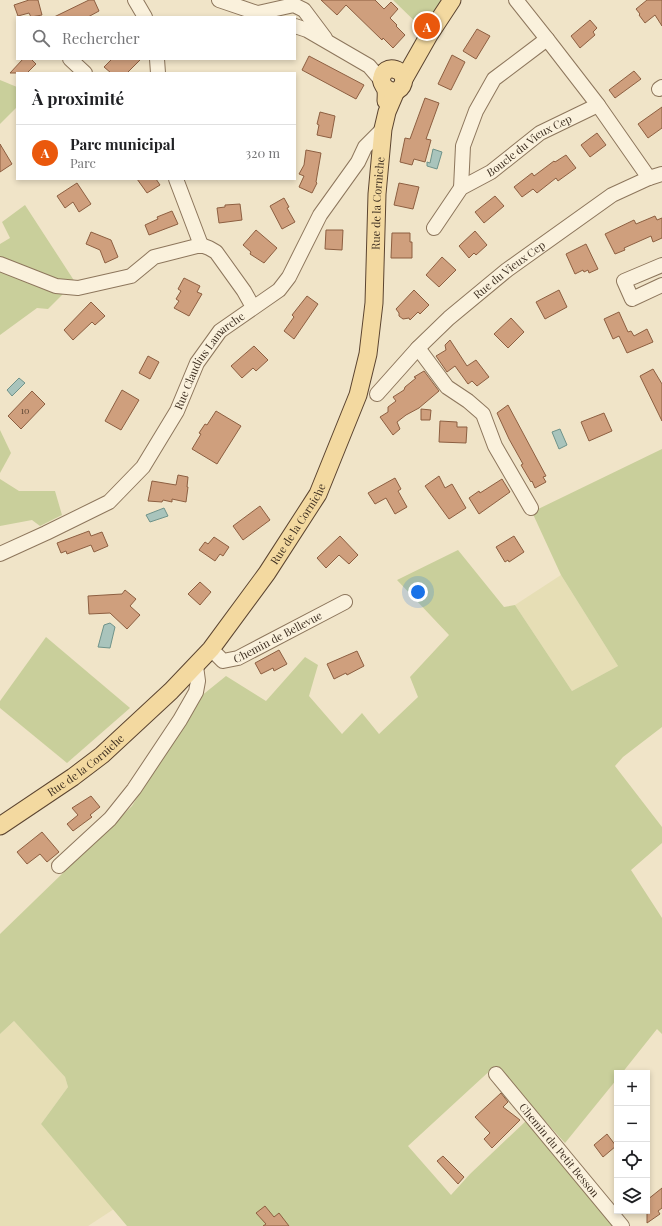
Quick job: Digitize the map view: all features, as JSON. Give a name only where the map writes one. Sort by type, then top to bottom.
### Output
[{"type":"main road","points":[[392,80],[421,49],[452,0]]},
{"type":"main road","name":"Rue de la Corniche","points":[[0,826],[73,777],[102,755],[196,666],[211,649],[267,573],[318,494],[358,395],[368,354],[374,303],[377,194],[383,129],[392,80]]},
{"type":"street","points":[[135,0],[144,16]]},
{"type":"street","points":[[219,0],[263,15],[294,5],[304,10],[329,43]]},
{"type":"street","points":[[516,0],[655,176]]},
{"type":"street","points":[[296,26],[307,30],[392,80]]},
{"type":"street","points":[[461,188],[463,146],[476,111],[490,85],[494,79],[547,39]]},
{"type":"street","points":[[71,60],[84,72]]},
{"type":"street","points":[[157,60],[158,72]]},
{"type":"street","name":"Boucle du Vieux Cep","points":[[434,228],[461,188],[491,172],[540,133],[598,105]]},
{"type":"street","name":"Rue Claudius Lamarche","points":[[0,554],[109,502],[143,467],[177,411],[197,363],[220,331],[279,290],[290,277],[320,215],[358,162],[365,147],[383,129]]},
{"type":"street","name":"Rue du Vieux Cep","points":[[377,394],[418,348],[449,318],[507,270],[612,195],[655,176]]},
{"type":"street","points":[[176,180],[201,245]]},
{"type":"street","points":[[0,264],[56,286],[78,288],[131,276],[154,257],[201,245],[216,252],[244,291],[253,307]]},
{"type":"street","points":[[662,264],[624,281],[632,299],[662,285]]},
{"type":"street","points":[[418,348],[447,387],[468,401],[483,414],[495,446],[531,508]]},
{"type":"street","name":"Chemin de Bellevue","points":[[211,649],[223,661],[238,658],[345,602]]},
{"type":"street","points":[[59,866],[110,819],[134,789],[180,720],[196,692],[198,682],[196,666]]},
{"type":"street","name":"Chemin du Petit Besson","points":[[496,1074],[622,1226]]},
{"type":"shaded area","points":[[561,575],[618,666],[572,691],[515,605]]},
{"type":"shaded area","points":[[14,1021],[65,1077],[68,1087],[41,1124],[114,1209],[88,1226],[0,1226],[0,1034]]},
{"type":"green space","points":[[393,0],[452,0],[429,35]]},
{"type":"green space","points":[[0,80],[16,87],[16,108],[0,124]]},
{"type":"green space","points":[[25,205],[75,282],[48,309],[37,308],[0,335],[0,244],[10,238],[2,222]]},
{"type":"green space","points":[[0,430],[11,453],[0,473]]},
{"type":"green space","points":[[662,449],[662,727],[623,757],[615,766],[662,827],[662,843],[631,870],[662,918],[662,1034],[657,1029],[624,1070],[614,1070],[614,1083],[565,1143],[495,1066],[408,1146],[451,1195],[470,1174],[527,1120],[618,1226],[127,1226],[41,1124],[68,1087],[65,1077],[14,1021],[0,1034],[0,934],[132,806],[195,701],[226,676],[266,701],[305,657],[318,665],[309,696],[342,734],[362,713],[379,734],[418,697],[410,677],[449,635],[397,580],[458,550],[504,607],[515,605],[572,691],[618,666],[561,575],[532,512]]},
{"type":"green space","points":[[0,479],[19,491],[55,491],[62,515],[40,526],[32,520],[0,526]]},
{"type":"green space","points":[[46,637],[130,708],[67,763],[0,708],[0,701]]},
{"type":"water","points":[[433,149],[442,152],[437,169],[427,166],[427,162],[430,163]]},
{"type":"water","points":[[19,378],[25,383],[12,396],[7,390]]},
{"type":"water","points":[[560,429],[567,445],[559,449],[552,432]]},
{"type":"water","points":[[164,508],[168,516],[150,522],[146,515]]},
{"type":"water","points":[[110,623],[115,627],[110,648],[98,647],[104,625]]},
{"type":"building","points":[[29,0],[38,0],[42,15],[30,16],[29,13],[18,16],[14,5]]},
{"type":"building","points":[[89,0],[94,0],[99,11],[90,16],[56,16]]},
{"type":"building","points":[[321,0],[375,0],[384,9],[391,2],[398,9],[390,18],[405,35],[393,48],[383,38],[382,40],[346,5],[337,15]]},
{"type":"building","points":[[647,0],[662,0],[662,26],[655,15],[645,23],[639,15],[640,14],[636,9]]},
{"type":"building","points":[[590,20],[597,28],[593,32],[595,35],[580,48],[571,36]]},
{"type":"building","points":[[477,29],[490,36],[476,59],[463,51]]},
{"type":"building","points":[[452,55],[465,62],[451,90],[438,84]]},
{"type":"building","points":[[309,56],[364,85],[356,99],[302,70]]},
{"type":"building","points":[[22,60],[32,60],[36,64],[28,72],[10,73]]},
{"type":"building","points":[[111,60],[140,60],[128,72],[110,72],[104,67]]},
{"type":"building","points":[[634,71],[641,79],[615,98],[609,90]]},
{"type":"building","points":[[425,98],[439,103],[426,139],[431,140],[425,162],[414,159],[412,165],[400,162],[405,138],[410,139]]},
{"type":"building","points":[[662,107],[662,128],[648,138],[638,124]]},
{"type":"building","points":[[320,112],[335,116],[331,138],[317,135],[319,125],[317,124]]},
{"type":"building","points":[[597,133],[606,145],[590,157],[581,145]]},
{"type":"building","points":[[0,144],[12,164],[0,172]]},
{"type":"building","points":[[306,150],[321,153],[317,183],[312,193],[299,187],[304,176],[299,174],[304,165]]},
{"type":"building","points":[[566,155],[576,168],[558,181],[556,178],[537,193],[533,189],[522,197],[514,187],[532,173],[534,176],[554,161],[555,162]]},
{"type":"building","points":[[138,180],[157,180],[160,185],[147,193]]},
{"type":"building","points":[[77,183],[91,204],[79,212],[73,202],[65,208],[57,196]]},
{"type":"building","points":[[399,183],[419,187],[413,209],[394,205]]},
{"type":"building","points":[[495,196],[504,206],[484,223],[475,212]]},
{"type":"building","points":[[284,198],[289,207],[287,208],[295,222],[282,229],[270,206]]},
{"type":"building","points":[[240,204],[242,220],[219,223],[217,208],[225,207],[225,205]]},
{"type":"building","points":[[172,211],[178,224],[149,235],[145,225],[158,219],[157,217]]},
{"type":"building","points":[[655,216],[657,220],[662,218],[662,238],[653,242],[651,236],[624,248],[625,250],[615,254],[605,234],[634,220],[636,224]]},
{"type":"building","points":[[256,230],[277,248],[264,263],[250,254],[251,252],[243,245]]},
{"type":"building","points":[[326,230],[343,230],[342,250],[325,249]]},
{"type":"building","points":[[475,231],[487,245],[476,255],[474,253],[469,258],[459,246]]},
{"type":"building","points":[[91,232],[111,240],[118,257],[105,263],[100,250],[86,244]]},
{"type":"building","points":[[392,233],[410,233],[410,242],[412,242],[412,258],[391,258]]},
{"type":"building","points":[[586,244],[598,269],[589,273],[588,270],[584,272],[583,270],[575,274],[566,254]]},
{"type":"building","points":[[442,257],[456,270],[439,287],[426,275]]},
{"type":"building","points":[[184,278],[200,286],[197,292],[202,294],[189,316],[174,308],[179,301],[176,299],[181,291],[178,289]]},
{"type":"building","points":[[414,290],[429,305],[420,314],[418,312],[410,320],[409,318],[403,319],[399,316],[396,309]]},
{"type":"building","points":[[559,290],[567,307],[545,319],[536,302]]},
{"type":"building","points":[[307,296],[318,304],[294,339],[284,331],[294,317],[292,315]]},
{"type":"building","points":[[91,302],[105,316],[95,325],[92,322],[73,340],[64,330]]},
{"type":"building","points":[[619,312],[628,332],[631,331],[634,336],[647,329],[653,342],[627,353],[619,336],[613,339],[604,319]]},
{"type":"building","points":[[511,318],[524,332],[508,348],[494,334]]},
{"type":"building","points":[[450,340],[467,366],[476,360],[489,377],[477,386],[472,381],[468,384],[455,366],[447,372],[436,356],[446,350],[445,345]]},
{"type":"building","points":[[254,346],[268,360],[256,371],[253,368],[242,378],[231,366]]},
{"type":"building","points":[[148,356],[159,362],[150,379],[139,373]]},
{"type":"building","points":[[653,369],[662,384],[662,421],[640,376]]},
{"type":"building","points":[[424,371],[439,391],[419,408],[397,422],[400,429],[393,435],[380,417],[388,412],[388,407],[396,401],[393,397],[404,390],[405,387],[416,378],[414,377]]},
{"type":"building","points":[[122,390],[139,400],[121,430],[105,421]]},
{"type":"building","points":[[32,391],[45,404],[21,429],[8,416]]},
{"type":"building","points":[[508,405],[546,476],[543,477],[546,482],[535,488],[521,465],[523,464],[497,413]]},
{"type":"building","points":[[421,409],[431,410],[430,420],[421,420]]},
{"type":"building","points":[[216,411],[241,426],[217,464],[192,449],[201,434],[199,433],[205,424],[207,425]]},
{"type":"building","points":[[604,413],[612,431],[589,441],[581,422]]},
{"type":"building","points":[[440,421],[457,422],[457,427],[467,427],[466,443],[439,442]]},
{"type":"building","points":[[178,475],[188,477],[186,502],[172,499],[172,502],[163,500],[162,502],[148,501],[152,481],[176,485]]},
{"type":"building","points":[[439,476],[445,488],[452,484],[466,508],[449,519],[425,486]]},
{"type":"building","points":[[395,478],[401,489],[398,491],[407,507],[395,514],[386,498],[375,504],[368,493]]},
{"type":"building","points":[[502,479],[510,492],[479,514],[469,498]]},
{"type":"building","points":[[260,506],[270,520],[243,540],[233,526]]},
{"type":"building","points":[[89,531],[91,536],[102,532],[108,546],[94,552],[91,545],[67,554],[66,551],[61,553],[57,543]]},
{"type":"building","points":[[340,536],[358,555],[349,564],[339,555],[326,568],[317,558]]},
{"type":"building","points":[[514,536],[524,552],[509,562],[508,560],[505,562],[496,547]]},
{"type":"building","points":[[214,537],[229,547],[223,556],[220,554],[215,561],[199,550],[205,542],[208,544]]},
{"type":"building","points":[[200,582],[211,592],[200,605],[188,594]]},
{"type":"building","points":[[125,590],[136,599],[130,606],[140,615],[127,629],[110,613],[89,614],[88,596],[122,594]]},
{"type":"building","points":[[279,650],[287,664],[274,671],[273,668],[261,674],[255,663]]},
{"type":"building","points":[[357,651],[364,666],[347,675],[346,673],[334,679],[327,664]]},
{"type":"building","points":[[91,796],[100,807],[90,815],[92,817],[73,831],[67,824],[78,815],[72,808]]},
{"type":"building","points":[[42,832],[59,852],[47,862],[40,854],[27,864],[17,852]]},
{"type":"building","points":[[501,1093],[508,1102],[503,1107],[520,1120],[492,1148],[484,1139],[490,1133],[475,1117]]},
{"type":"building","points":[[607,1134],[614,1143],[614,1148],[603,1157],[594,1145]]},
{"type":"building","points":[[443,1156],[464,1177],[458,1184],[437,1161]]},
{"type":"building","points":[[662,1188],[662,1208],[658,1211],[660,1214],[647,1223],[647,1214],[650,1214],[650,1198]]},
{"type":"building","points":[[265,1206],[274,1217],[279,1213],[289,1226],[263,1226],[266,1224],[256,1213]]},
{"type":"place","name":"Parc municipal","points":[[427,26]]}]
